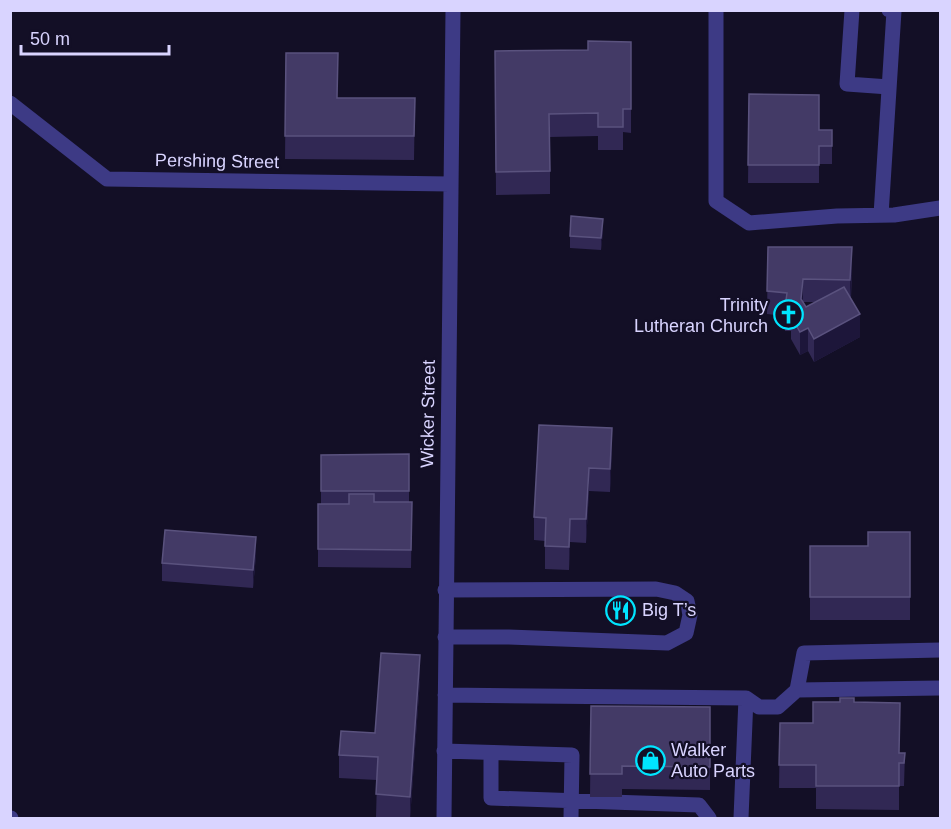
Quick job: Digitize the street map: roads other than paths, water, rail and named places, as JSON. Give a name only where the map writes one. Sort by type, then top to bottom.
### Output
[{"type":"street","name":"Wicker Street","points":[[444,819],[453,10]]},
{"type":"street","points":[[716,10],[716,201],[748,223],[881,215],[940,208]]},
{"type":"street","points":[[852,10],[847,84],[889,87]]},
{"type":"street","points":[[881,215],[894,11],[889,10]]},
{"type":"street","name":"Pershing Street","points":[[10,103],[107,179],[450,184]]},
{"type":"street","points":[[445,590],[656,589],[675,593],[687,601],[690,615],[686,633],[667,643],[445,637]]},
{"type":"street","points":[[445,695],[746,698],[759,707],[778,707],[797,690],[804,653],[940,650]]},
{"type":"street","points":[[797,690],[940,688]]},
{"type":"street","points":[[741,819],[746,698]]},
{"type":"street","points":[[444,751],[572,755],[572,819]]},
{"type":"street","points":[[491,753],[491,798],[699,805],[709,819]]},
{"type":"place","name":"Trinity Lutheran Church","points":[[789,315]]},
{"type":"place","name":"Big T’s","points":[[621,610]]},
{"type":"place","name":"Walker Auto Parts","points":[[650,760]]}]
